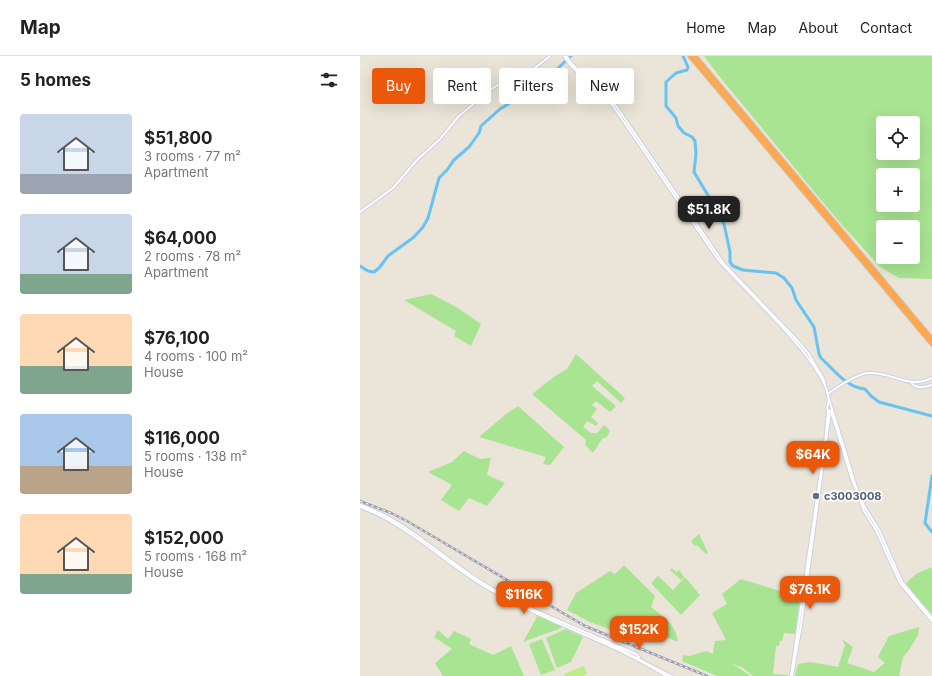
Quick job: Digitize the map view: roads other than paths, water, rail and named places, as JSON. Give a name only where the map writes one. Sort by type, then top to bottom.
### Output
[{"type":"highway","points":[[690,56],[932,344]]},
{"type":"highway","points":[[695,56],[932,339]]},
{"type":"street","points":[[360,212],[393,188],[417,160],[440,139],[457,118],[490,90],[504,81],[531,71],[550,56]]},
{"type":"street","points":[[564,56],[576,71]]},
{"type":"street","points":[[567,60],[576,68]]},
{"type":"street","points":[[613,104],[618,109],[724,264],[808,354],[821,373],[828,393],[830,409],[856,487],[864,506],[879,530],[902,582],[932,618]]},
{"type":"street","points":[[828,393],[848,381],[870,373],[884,374],[912,383],[917,387],[932,385]]},
{"type":"street","points":[[912,383],[932,378]]},
{"type":"street","points":[[830,409],[851,477],[864,511],[876,530],[900,583],[932,621]]},
{"type":"street","points":[[792,676],[830,409]]},
{"type":"street","points":[[792,676],[830,409]]},
{"type":"street","points":[[829,420],[834,419]]},
{"type":"street","points":[[360,506],[400,524],[494,590],[599,639],[605,640],[635,654],[671,676]]},
{"type":"street","points":[[360,506],[402,528],[474,580],[498,594],[633,657],[666,676]]},
{"type":"waterway","points":[[360,266],[368,271],[374,272],[388,256],[414,237],[423,227],[428,218],[439,178],[454,160],[469,147],[479,133],[481,126],[500,109],[518,98],[535,96],[545,91],[550,86],[554,72],[571,56]]},
{"type":"waterway","points":[[683,56],[688,67],[687,70],[676,73],[666,82],[666,106],[676,118],[678,126],[684,133],[692,137],[695,141],[696,154],[694,172],[709,197],[714,202],[720,214],[724,224],[730,252],[730,262],[733,266],[743,270],[776,273],[784,278],[792,288],[796,300],[814,327],[821,358],[847,382],[858,388],[865,389],[879,402],[932,416]]},
{"type":"waterway","points":[[932,476],[925,523],[932,532]]},
{"type":"railway","points":[[360,501],[407,521],[585,626],[707,676]]},
{"type":"place","name":"c3003008","points":[[816,496]]}]
